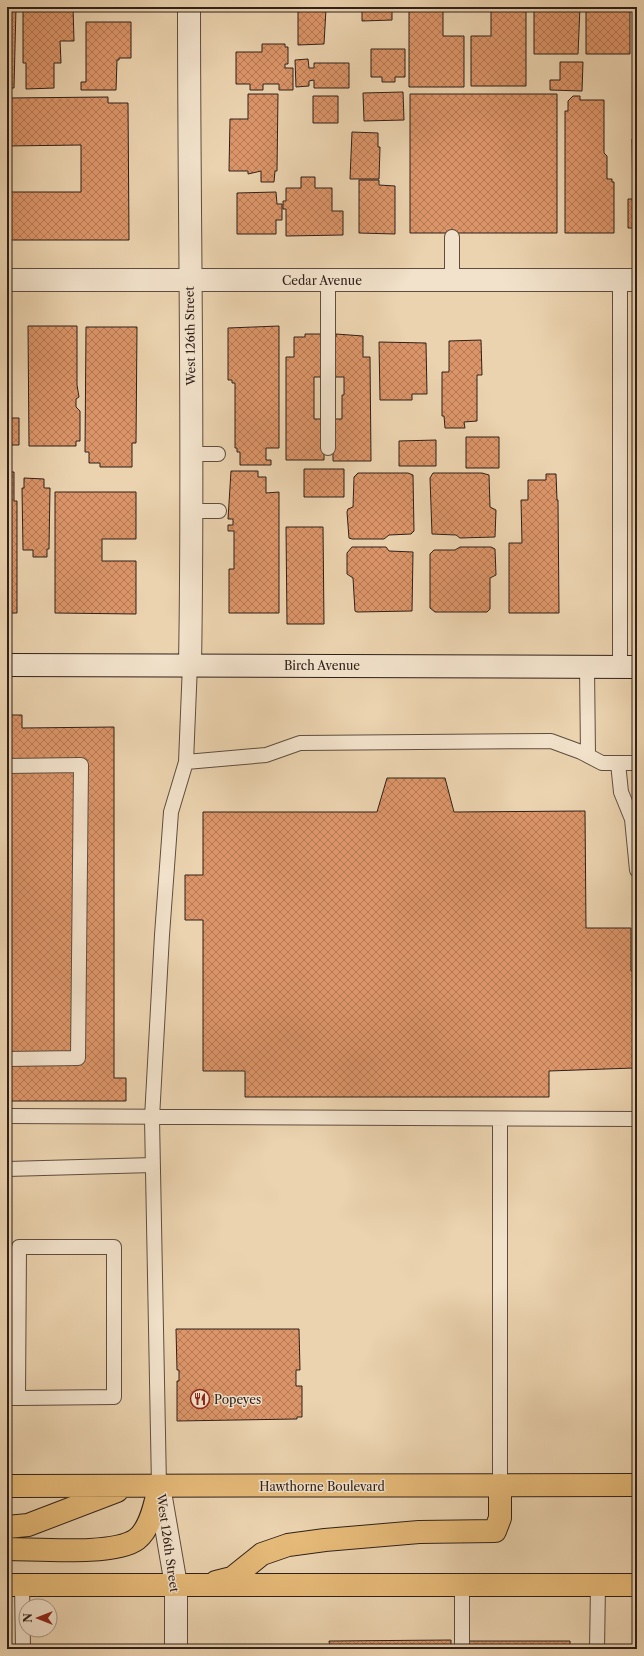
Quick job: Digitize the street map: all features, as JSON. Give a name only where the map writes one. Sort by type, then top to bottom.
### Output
[{"type":"main road","points":[[201,1585],[232,1578],[262,1554],[288,1545],[325,1540],[418,1532],[495,1531],[500,1518],[500,1485]]},
{"type":"main road","name":"Hawthorne Boulevard","points":[[7,1486],[637,1485]]},
{"type":"main road","points":[[7,1527],[28,1525],[129,1486]]},
{"type":"main road","points":[[7,1549],[119,1548],[138,1538],[152,1516],[159,1486]]},
{"type":"main road","points":[[14,1585],[637,1585]]},
{"type":"street","name":"West 126th Street","points":[[189,7],[192,454],[190,664]]},
{"type":"street","name":"Cedar Avenue","points":[[7,280],[629,280]]},
{"type":"street","name":"Birch Avenue","points":[[7,664],[629,667]]},
{"type":"street","name":"West 126th Street","points":[[159,1486],[176,1585],[176,1649]]},
{"type":"lane","points":[[452,237],[452,280]]},
{"type":"lane","points":[[328,280],[328,448]]},
{"type":"lane","points":[[629,280],[629,667]]},
{"type":"lane","points":[[192,454],[218,454]]},
{"type":"lane","points":[[191,511],[218,511]]},
{"type":"lane","points":[[159,1486],[152,1118],[171,812],[186,762],[190,664]]},
{"type":"lane","points":[[587,667],[588,755]]},
{"type":"lane","points":[[186,762],[266,755],[300,743],[551,741],[588,755],[602,763],[637,762]]},
{"type":"lane","points":[[618,763],[621,792],[632,819],[635,835],[637,870]]},
{"type":"lane","points":[[7,766],[81,765],[78,1058],[7,1059]]},
{"type":"lane","points":[[7,1116],[152,1118],[637,1119]]},
{"type":"lane","points":[[500,1119],[500,1485]]},
{"type":"lane","points":[[7,1169],[153,1165]]},
{"type":"lane","points":[[18,1247],[114,1247],[114,1397],[12,1398],[18,1247]]},
{"type":"lane","points":[[14,1585],[23,1649]]},
{"type":"lane","points":[[462,1585],[462,1649]]},
{"type":"lane","points":[[598,1585],[598,1649]]},
{"type":"building","points":[[7,7],[16,7],[14,88],[7,88]]},
{"type":"building","points":[[23,7],[73,7],[74,41],[60,41],[61,63],[54,63],[54,88],[26,89],[26,63],[23,63]]},
{"type":"building","points":[[298,7],[324,7],[326,9],[324,44],[298,45]]},
{"type":"building","points":[[358,7],[392,7],[392,20],[362,21],[362,11],[358,11]]},
{"type":"building","points":[[409,7],[443,7],[443,36],[464,36],[464,87],[409,87]]},
{"type":"building","points":[[491,7],[526,7],[526,86],[471,86],[471,36],[491,36]]},
{"type":"building","points":[[534,7],[580,7],[578,54],[534,54]]},
{"type":"building","points":[[586,7],[630,7],[630,54],[586,54]]},
{"type":"building","points":[[86,22],[131,22],[131,58],[119,58],[119,60],[117,60],[116,90],[81,90],[81,82],[86,82]]},
{"type":"building","points":[[262,44],[285,44],[285,47],[288,47],[288,64],[285,64],[285,68],[293,68],[293,90],[279,90],[279,84],[263,84],[263,90],[250,90],[250,84],[236,84],[236,52],[262,52]]},
{"type":"building","points":[[371,49],[405,49],[405,77],[395,77],[395,82],[382,82],[382,77],[371,77]]},
{"type":"building","points":[[308,59],[309,68],[314,68],[314,63],[349,63],[349,88],[314,88],[314,80],[309,81],[309,86],[296,87],[295,60]]},
{"type":"building","points":[[560,62],[583,62],[582,91],[550,90],[550,80],[560,80]]},
{"type":"building","points":[[403,92],[404,120],[364,121],[363,93]]},
{"type":"building","points":[[248,94],[278,94],[277,171],[275,171],[274,182],[261,182],[261,171],[248,174],[248,171],[229,171],[230,119],[248,119]]},
{"type":"building","points":[[410,94],[557,94],[557,233],[410,233]]},
{"type":"building","points":[[313,96],[338,96],[338,123],[313,123]]},
{"type":"building","points":[[573,96],[580,96],[580,100],[604,100],[604,153],[607,156],[607,179],[612,179],[612,182],[614,182],[614,233],[565,233],[565,111],[568,111],[568,101]]},
{"type":"building","points":[[108,97],[108,103],[128,103],[129,240],[7,240],[7,192],[81,192],[81,145],[7,146],[7,98]]},
{"type":"building","points":[[352,132],[378,133],[378,147],[380,147],[379,179],[350,179]]},
{"type":"building","points":[[632,139],[637,139],[637,228],[628,228],[628,199],[633,199]]},
{"type":"building","points":[[301,177],[315,177],[315,188],[332,188],[332,211],[343,211],[343,235],[286,236],[286,209],[283,209],[283,201],[286,201],[286,188],[301,188]]},
{"type":"building","points":[[359,180],[379,180],[379,185],[395,186],[395,234],[359,233]]},
{"type":"building","points":[[276,192],[277,204],[282,204],[282,220],[276,220],[276,234],[237,234],[237,193]]},
{"type":"building","points":[[28,326],[77,326],[77,385],[79,397],[76,399],[76,407],[80,411],[80,441],[76,441],[76,446],[29,446]]},
{"type":"building","points":[[279,326],[279,448],[266,448],[266,460],[271,460],[271,465],[240,465],[240,452],[237,452],[237,448],[235,448],[235,383],[232,383],[232,380],[228,380],[228,328]]},
{"type":"building","points":[[86,327],[137,327],[136,443],[132,443],[132,467],[100,467],[100,463],[89,463],[89,452],[85,452]]},
{"type":"building","points":[[305,334],[321,334],[321,336],[324,336],[324,377],[314,377],[314,419],[324,419],[324,460],[286,460],[286,357],[294,357],[294,337],[305,337]]},
{"type":"building","points":[[336,334],[363,336],[363,357],[370,357],[371,461],[333,461],[333,419],[342,419],[342,395],[344,395],[344,377],[333,377],[332,337],[336,337]]},
{"type":"building","points":[[481,340],[482,375],[477,375],[477,421],[464,422],[465,428],[445,428],[444,416],[442,416],[442,372],[449,372],[449,341]]},
{"type":"building","points":[[379,342],[426,343],[427,394],[412,394],[412,400],[380,400]]},
{"type":"building","points":[[7,418],[19,418],[19,445],[7,445]]},
{"type":"building","points":[[466,437],[499,437],[499,468],[466,468]]},
{"type":"building","points":[[436,440],[436,466],[399,466],[399,441]]},
{"type":"building","points":[[304,469],[344,469],[344,497],[304,497]]},
{"type":"building","points":[[231,471],[258,471],[258,477],[266,477],[266,493],[279,492],[279,613],[229,613],[229,569],[234,569],[234,531],[228,531],[228,525],[233,525],[233,519],[228,519]]},
{"type":"building","points":[[7,472],[14,472],[14,501],[17,501],[17,613],[7,613]]},
{"type":"building","points":[[358,473],[408,473],[413,475],[414,531],[411,534],[389,535],[384,539],[349,538],[347,512],[348,509],[353,507],[354,477]]},
{"type":"building","points":[[433,473],[482,473],[489,475],[490,507],[496,510],[495,537],[460,538],[456,535],[432,534],[430,478]]},
{"type":"building","points":[[546,474],[556,474],[558,500],[559,613],[509,613],[509,543],[522,543],[521,500],[528,500],[528,480],[546,480]]},
{"type":"building","points":[[24,478],[44,479],[44,488],[50,488],[49,549],[47,549],[47,557],[33,557],[33,550],[23,550],[22,488],[24,488]]},
{"type":"building","points":[[55,492],[136,492],[136,539],[102,539],[102,561],[136,561],[136,614],[55,613]]},
{"type":"building","points":[[286,527],[323,527],[324,624],[287,624]]},
{"type":"building","points":[[352,547],[386,547],[389,551],[413,552],[412,611],[355,611],[353,578],[347,574],[347,553]]},
{"type":"building","points":[[460,547],[491,547],[495,549],[496,575],[490,578],[490,609],[487,612],[435,612],[430,608],[430,554],[434,550],[455,550]]},
{"type":"building","points":[[7,715],[22,715],[22,728],[114,727],[114,1078],[126,1078],[126,1101],[7,1101]]},
{"type":"building","points":[[387,778],[445,778],[454,812],[585,811],[586,928],[631,928],[631,971],[637,971],[637,1060],[634,1060],[634,1068],[549,1071],[549,1097],[245,1097],[245,1071],[203,1071],[203,920],[185,920],[185,875],[203,875],[203,812],[377,812]]},
{"type":"building","points":[[176,1329],[299,1329],[300,1370],[296,1370],[296,1386],[302,1386],[302,1417],[297,1417],[297,1419],[177,1421],[177,1381],[179,1381],[179,1370],[177,1370]]},
{"type":"building","points":[[451,1640],[451,1649],[328,1649],[330,1648],[329,1641]]},
{"type":"building","points":[[469,1641],[570,1641],[570,1649],[469,1649]]},
{"type":"building","points":[[140,1648],[140,1649],[62,1649]]},
{"type":"place","name":"Popeyes","points":[[200,1399]]}]
